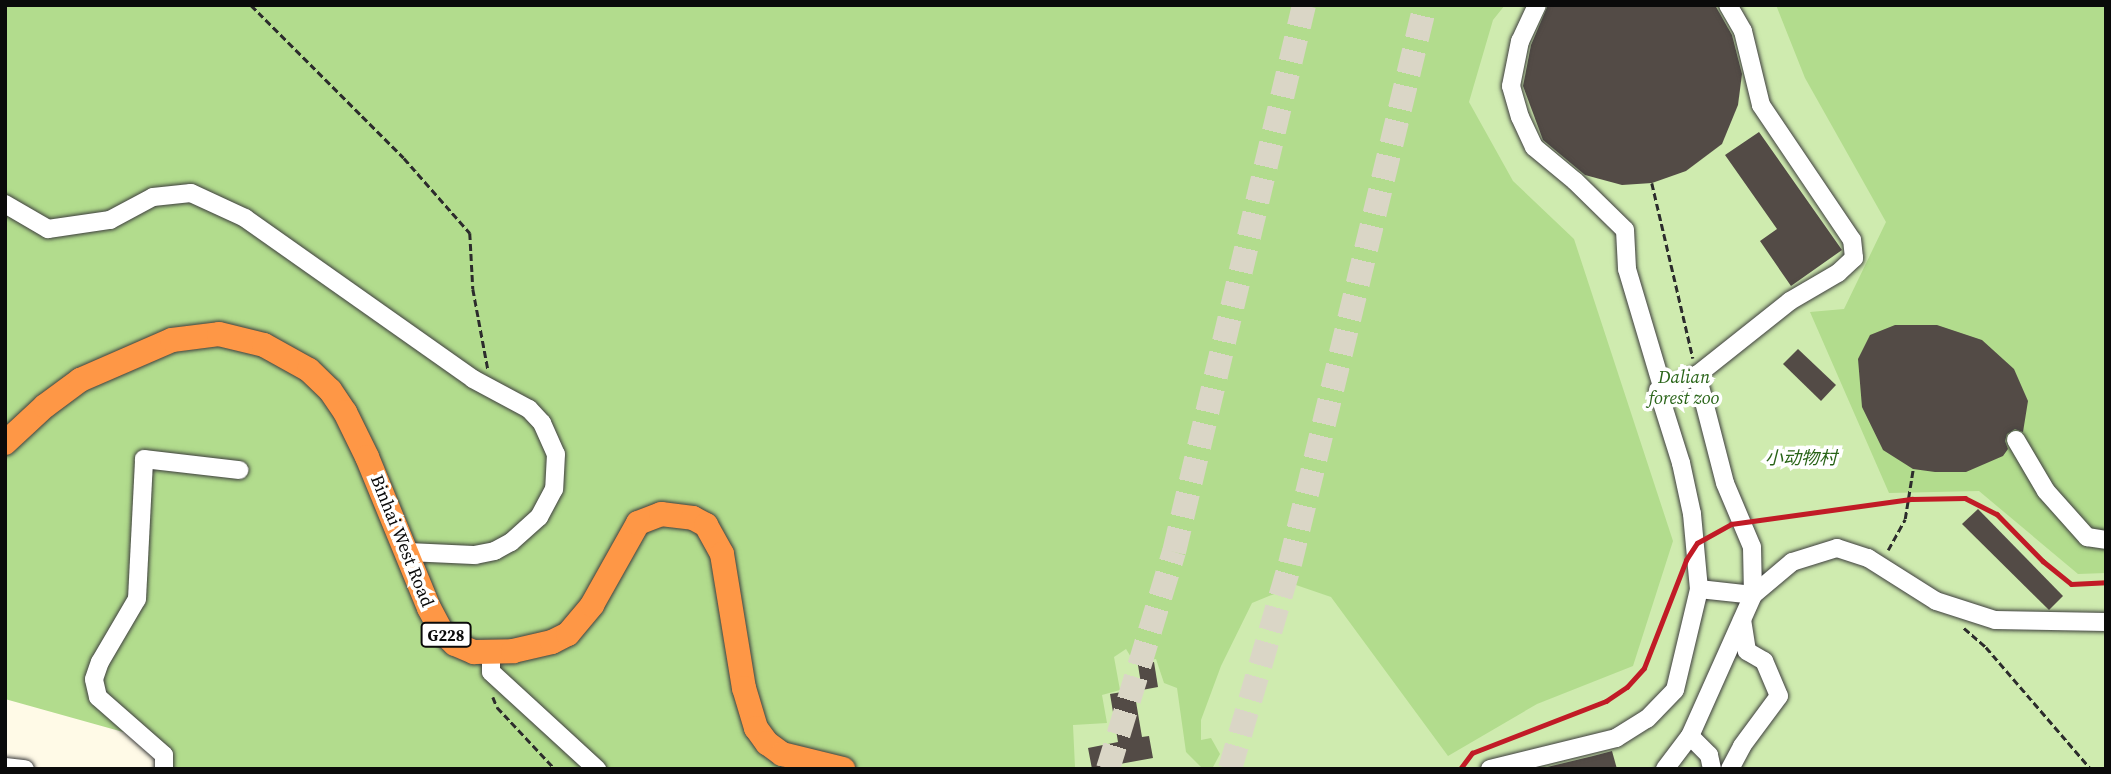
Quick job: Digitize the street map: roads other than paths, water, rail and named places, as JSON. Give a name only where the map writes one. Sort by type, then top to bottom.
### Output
[{"type":"highway","name":"Binhai West Road","points":[[5,443],[62,392],[102,368],[172,340],[195,335],[241,337],[288,356],[309,370],[330,390],[356,434],[441,631],[454,643],[491,662],[568,634],[592,605],[638,523],[661,514],[693,518],[706,525],[722,554],[744,688],[756,728],[767,743],[782,754],[843,769]]},
{"type":"street","points":[[1537,5],[1520,41],[1511,86],[1520,117],[1534,147],[1575,181],[1625,230],[1627,269],[1663,390],[1697,374],[1790,301],[1838,273],[1854,258],[1852,240],[1761,105],[1743,32],[1728,5]]},
{"type":"street","points":[[5,204],[48,229],[110,220],[153,197],[191,193],[245,218],[492,389],[529,409],[550,438],[556,454],[557,471],[549,503],[527,529],[495,551],[475,555],[406,552]]},
{"type":"street","points":[[1665,769],[1690,736],[1753,595],[1752,547],[1725,482],[1697,374]]},
{"type":"street","points":[[1490,769],[1616,738],[1647,719],[1675,690],[1699,589],[1692,514],[1681,463],[1658,390]]},
{"type":"street","points":[[2016,440],[2046,491],[2087,537],[2106,540]]},
{"type":"street","points":[[164,769],[164,755],[98,697],[94,679],[100,662],[137,599],[144,459],[239,470]]},
{"type":"street","points":[[1699,589],[1753,595],[1792,562],[1837,548],[1868,558],[1936,601],[1995,620],[2106,622]]},
{"type":"street","points":[[1730,769],[1742,746],[1779,696],[1764,661],[1747,651],[1742,620]]},
{"type":"street","points":[[491,662],[597,769]]},
{"type":"street","points":[[1690,736],[1709,755],[1712,769]]},
{"type":"street","points":[[5,767],[25,769]]},
{"type":"tunnel","points":[[1108,769],[1174,552],[1304,5]]},
{"type":"tunnel","points":[[1230,769],[1290,564],[1425,5]]},
{"type":"railway","points":[[1460,769],[1472,753],[1606,701],[1627,687],[1644,668],[1686,560],[1697,543],[1731,524],[1912,499],[1965,498],[1997,514],[2043,561],[2071,584],[2106,582]]},
{"type":"park label","name":"Dalian forest zoo","points":[[1684,388]]},
{"type":"park label","name":"小动物村","points":[[1801,458]]}]
